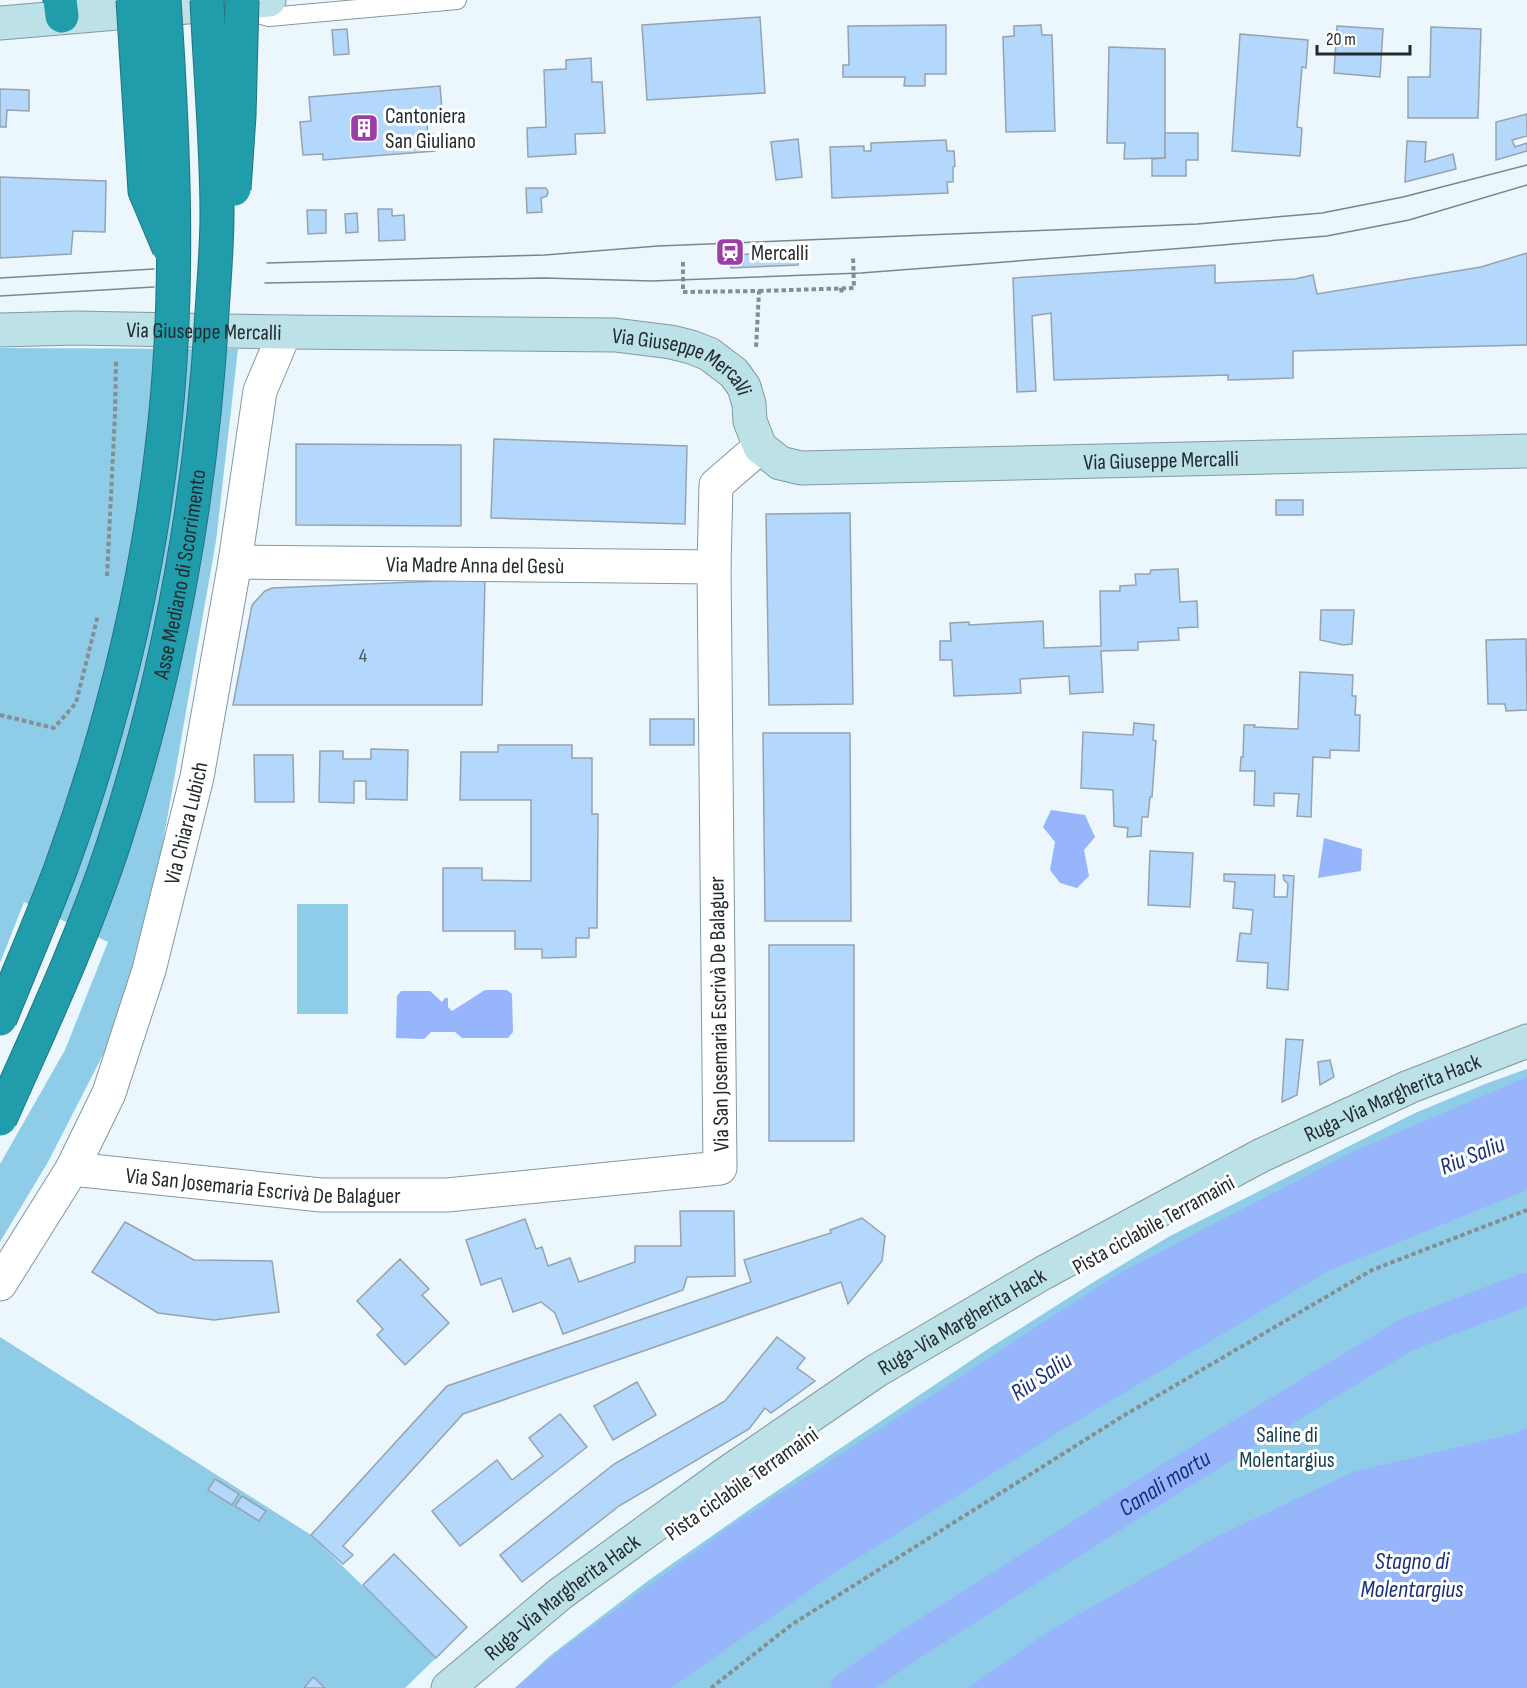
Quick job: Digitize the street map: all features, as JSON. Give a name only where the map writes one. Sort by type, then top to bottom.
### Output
[{"type":"highway","points":[[133,0],[145,191],[174,263]]},
{"type":"highway","name":"Asse Mediano di Scorrimento","points":[[0,1019],[61,868],[116,689],[137,596],[163,441],[169,374],[174,263],[172,116],[164,0]]},
{"type":"highway","name":"Asse Mediano di Scorrimento","points":[[0,1119],[48,1013],[112,849],[141,757],[167,643],[200,464],[208,380],[226,1]]},
{"type":"street","points":[[0,23],[61,8],[105,15],[226,1],[269,0]]},
{"type":"street","name":"Via Giuseppe Mercalli","points":[[0,330],[116,329],[615,335],[691,347],[721,362],[734,373],[744,387],[750,421],[760,447],[780,463],[801,468],[1527,451]]},
{"type":"street","name":"Via Chiara Lubich","points":[[0,1284],[72,1169],[110,1093],[149,970],[197,777],[235,562],[260,391],[285,332]]},
{"type":"street","name":"Via San Josemaria Escrivà De Balaguer","points":[[72,1169],[321,1195],[447,1195],[720,1168],[714,567],[716,485],[760,447]]},
{"type":"street","name":"Via Madre Anna del Gesù","points":[[235,562],[714,567]]},
{"type":"street","name":"Ruga-Via Margherita Hack","points":[[448,1688],[560,1594],[727,1473],[876,1371],[1043,1273],[1260,1156],[1409,1087],[1527,1041]]},
{"type":"lane","points":[[226,1],[268,17],[457,0]]},
{"type":"path","points":[[683,262],[683,292],[854,288],[854,256]]},
{"type":"path","points":[[841,288],[842,295]]},
{"type":"path","points":[[756,359],[759,291]]},
{"type":"path","points":[[106,584],[115,414],[116,329]]},
{"type":"path","points":[[0,715],[54,728],[76,703],[101,606]]},
{"type":"path","points":[[711,1688],[801,1619],[1123,1416],[1372,1270],[1527,1210]]},
{"type":"green space","points":[[0,348],[238,349],[216,541],[153,899],[109,1043],[48,1162],[0,1242],[0,1164],[65,1050],[108,942],[24,902],[0,963]]},
{"type":"green space","points":[[297,904],[348,904],[348,1014],[297,1014]]},
{"type":"green space","name":"Saline di Molentargius","points":[[1527,1069],[1527,1688],[515,1688],[551,1655],[649,1580],[991,1347],[1092,1283],[1170,1236],[1415,1113]]},
{"type":"green space","points":[[0,1337],[311,1535],[436,1658],[405,1688],[0,1688]]},
{"type":"water","points":[[1051,810],[1085,815],[1095,837],[1084,850],[1089,876],[1077,888],[1060,883],[1050,870],[1055,842],[1043,827]]},
{"type":"water","points":[[1324,838],[1362,849],[1361,871],[1318,878]]},
{"type":"water","points":[[485,990],[507,990],[512,994],[513,1032],[508,1038],[462,1038],[455,1032],[431,1032],[424,1039],[396,1038],[397,996],[401,991],[430,991],[442,1002],[448,998],[448,1007],[452,1011]]},
{"type":"water","name":"Riu Saliu","points":[[1527,1077],[1527,1190],[1328,1271],[1057,1433],[836,1572],[671,1688],[515,1688],[562,1649],[728,1528],[1116,1275],[1352,1152]]},
{"type":"water","name":"Stagno di Molentargius","points":[[1527,1428],[1527,1688],[968,1688],[1049,1631],[1216,1537],[1353,1472],[1512,1434]]},
{"type":"building","points":[[760,17],[765,93],[647,100],[642,25]]},
{"type":"building","points":[[946,25],[946,74],[925,74],[925,86],[904,86],[905,77],[843,77],[843,65],[849,65],[848,26]]},
{"type":"building","points":[[1041,25],[1042,35],[1052,35],[1055,131],[1006,132],[1003,37],[1014,36],[1014,26]]},
{"type":"building","points":[[1337,26],[1383,29],[1380,77],[1334,73]]},
{"type":"building","points":[[1431,27],[1481,29],[1478,118],[1408,118],[1408,77],[1430,77]]},
{"type":"building","points":[[347,29],[349,54],[334,55],[332,30]]},
{"type":"building","points":[[1240,34],[1308,40],[1306,68],[1302,67],[1297,127],[1302,128],[1300,156],[1232,151]]},
{"type":"building","points":[[1109,47],[1165,49],[1165,158],[1124,159],[1125,143],[1107,143]]},
{"type":"building","points":[[591,58],[592,82],[602,82],[605,133],[575,134],[576,154],[528,157],[527,128],[546,127],[544,70],[566,69],[566,60]]},
{"type":"building","name":"Cantoniera San Giuliano","points":[[440,86],[442,110],[426,112],[428,135],[433,134],[435,151],[323,160],[323,154],[303,155],[300,122],[311,121],[309,97]]},
{"type":"building","points":[[0,89],[29,90],[29,111],[7,110],[6,127],[0,127]]},
{"type":"building","points":[[1527,114],[1527,136],[1512,140],[1515,147],[1527,143],[1527,151],[1496,160],[1496,122]]},
{"type":"building","points":[[1165,133],[1198,133],[1198,160],[1186,160],[1186,176],[1152,176],[1152,159],[1165,158]]},
{"type":"building","points":[[798,139],[802,177],[776,180],[771,142]]},
{"type":"building","points":[[946,140],[947,151],[954,151],[955,166],[953,167],[953,182],[947,182],[948,193],[832,198],[830,147],[864,146],[864,151],[871,151],[871,143]]},
{"type":"building","points":[[1407,141],[1426,142],[1425,162],[1453,154],[1456,169],[1405,182]]},
{"type":"building","points":[[0,177],[106,181],[105,232],[73,231],[71,254],[0,258]]},
{"type":"building","points":[[526,188],[546,188],[547,196],[541,198],[542,212],[527,213]]},
{"type":"building","points":[[378,209],[392,209],[392,216],[404,215],[405,240],[379,241]]},
{"type":"building","points":[[307,210],[326,210],[326,233],[308,234]]},
{"type":"building","points":[[357,213],[358,232],[346,233],[345,214]]},
{"type":"building","points":[[798,252],[798,265],[731,268],[730,255]]},
{"type":"building","points":[[1527,253],[1527,345],[1293,351],[1293,378],[1228,380],[1228,375],[1054,380],[1051,313],[1032,316],[1036,391],[1017,392],[1013,278],[1215,265],[1215,283],[1295,279],[1313,275],[1317,294],[1481,267]]},
{"type":"building","points":[[494,439],[687,446],[685,524],[491,518]]},
{"type":"building","points":[[296,444],[461,445],[461,526],[296,525]]},
{"type":"building","points":[[1276,500],[1303,500],[1303,515],[1276,515]]},
{"type":"building","points":[[850,513],[853,704],[769,705],[766,514]]},
{"type":"building","points":[[1178,569],[1180,602],[1197,601],[1198,627],[1178,628],[1179,640],[1138,642],[1138,650],[1101,651],[1103,692],[1070,694],[1069,676],[1020,679],[1021,693],[954,696],[952,660],[940,660],[940,641],[951,641],[950,623],[969,622],[969,625],[1043,621],[1044,648],[1101,646],[1100,591],[1120,591],[1120,586],[1136,585],[1135,574],[1150,574],[1151,570]]},
{"type":"building","points":[[485,579],[482,705],[233,705],[252,605],[265,591],[272,588]]},
{"type":"building","points":[[1321,610],[1354,610],[1352,644],[1343,645],[1320,640]]},
{"type":"building","points":[[1526,639],[1527,710],[1506,711],[1505,704],[1488,704],[1486,640]]},
{"type":"building","points":[[1300,672],[1353,675],[1352,696],[1356,696],[1355,715],[1360,715],[1359,751],[1330,750],[1330,758],[1313,757],[1311,817],[1297,816],[1299,794],[1274,793],[1274,806],[1254,805],[1255,771],[1240,771],[1244,725],[1298,729]]},
{"type":"building","points":[[650,719],[694,719],[694,745],[650,745]]},
{"type":"building","points":[[1134,723],[1154,725],[1153,740],[1156,741],[1152,797],[1150,797],[1148,817],[1142,817],[1141,836],[1127,837],[1128,828],[1114,826],[1113,790],[1081,788],[1083,732],[1133,735]]},
{"type":"building","points":[[763,733],[850,733],[851,921],[765,921]]},
{"type":"building","points":[[498,745],[572,745],[572,758],[592,758],[592,814],[598,814],[597,928],[589,928],[589,938],[576,938],[576,957],[542,958],[542,949],[515,949],[515,931],[443,931],[443,868],[482,868],[482,880],[531,881],[531,800],[460,800],[461,752],[498,752]]},
{"type":"building","points":[[371,749],[408,750],[407,800],[366,799],[366,781],[354,781],[354,803],[319,802],[320,751],[343,751],[343,759],[371,759]]},
{"type":"building","points":[[254,755],[293,755],[294,802],[255,802]]},
{"type":"building","points":[[1150,851],[1193,853],[1190,907],[1148,905]]},
{"type":"building","points":[[1224,874],[1275,875],[1274,897],[1287,897],[1288,884],[1283,875],[1294,876],[1288,990],[1267,988],[1268,963],[1237,961],[1240,933],[1251,934],[1253,910],[1233,908],[1235,882],[1224,881]]},
{"type":"building","points":[[769,945],[854,945],[854,1141],[769,1141]]},
{"type":"building","points":[[1286,1039],[1303,1040],[1297,1095],[1282,1102]]},
{"type":"building","points":[[1330,1060],[1334,1077],[1320,1085],[1318,1062]]},
{"type":"building","points":[[680,1211],[734,1211],[735,1276],[687,1277],[683,1290],[563,1334],[555,1313],[541,1302],[513,1312],[501,1278],[481,1285],[466,1240],[525,1219],[536,1249],[542,1247],[548,1266],[570,1258],[579,1282],[635,1262],[635,1246],[681,1246]]},
{"type":"building","points":[[862,1218],[885,1236],[882,1261],[848,1304],[841,1282],[463,1414],[343,1546],[353,1555],[343,1564],[311,1535],[447,1386],[751,1282],[744,1260],[831,1233],[830,1230]]},
{"type":"building","points":[[125,1222],[194,1260],[272,1261],[279,1312],[214,1320],[158,1313],[92,1272]]},
{"type":"building","points":[[400,1259],[429,1289],[422,1295],[449,1323],[405,1365],[377,1335],[383,1329],[357,1301]]},
{"type":"building","points":[[777,1337],[805,1358],[797,1368],[815,1381],[771,1413],[765,1408],[749,1429],[619,1506],[522,1582],[500,1555],[614,1464],[725,1401]]},
{"type":"building","points":[[637,1382],[656,1415],[613,1440],[594,1406]]},
{"type":"building","points":[[560,1414],[587,1447],[460,1546],[432,1511],[497,1460],[512,1480],[543,1456],[529,1438]]},
{"type":"building","points":[[215,1479],[239,1494],[232,1505],[208,1490]]},
{"type":"building","points":[[242,1496],[266,1511],[259,1521],[235,1506]]},
{"type":"building","points":[[394,1554],[467,1627],[436,1658],[363,1585]]},
{"type":"building","points":[[313,1677],[325,1688],[304,1688]]},
{"type":"waterway","name":"Canali mortu","points":[[847,1688],[914,1642],[1173,1477],[1406,1335],[1527,1289]]},
{"type":"tram line","points":[[267,263],[545,255],[658,246],[1197,224],[1322,213],[1403,197],[1527,165]]},
{"type":"tram line","points":[[265,283],[544,278],[652,281],[861,273],[1198,247],[1327,236],[1409,220],[1527,185]]},
{"type":"tram line","points":[[0,278],[154,269]]},
{"type":"tram line","points":[[0,296],[154,287]]},
{"type":"place","name":"Cantoniera San Giuliano","points":[[364,128]]},
{"type":"place","name":"Mercalli","points":[[730,252]]}]
